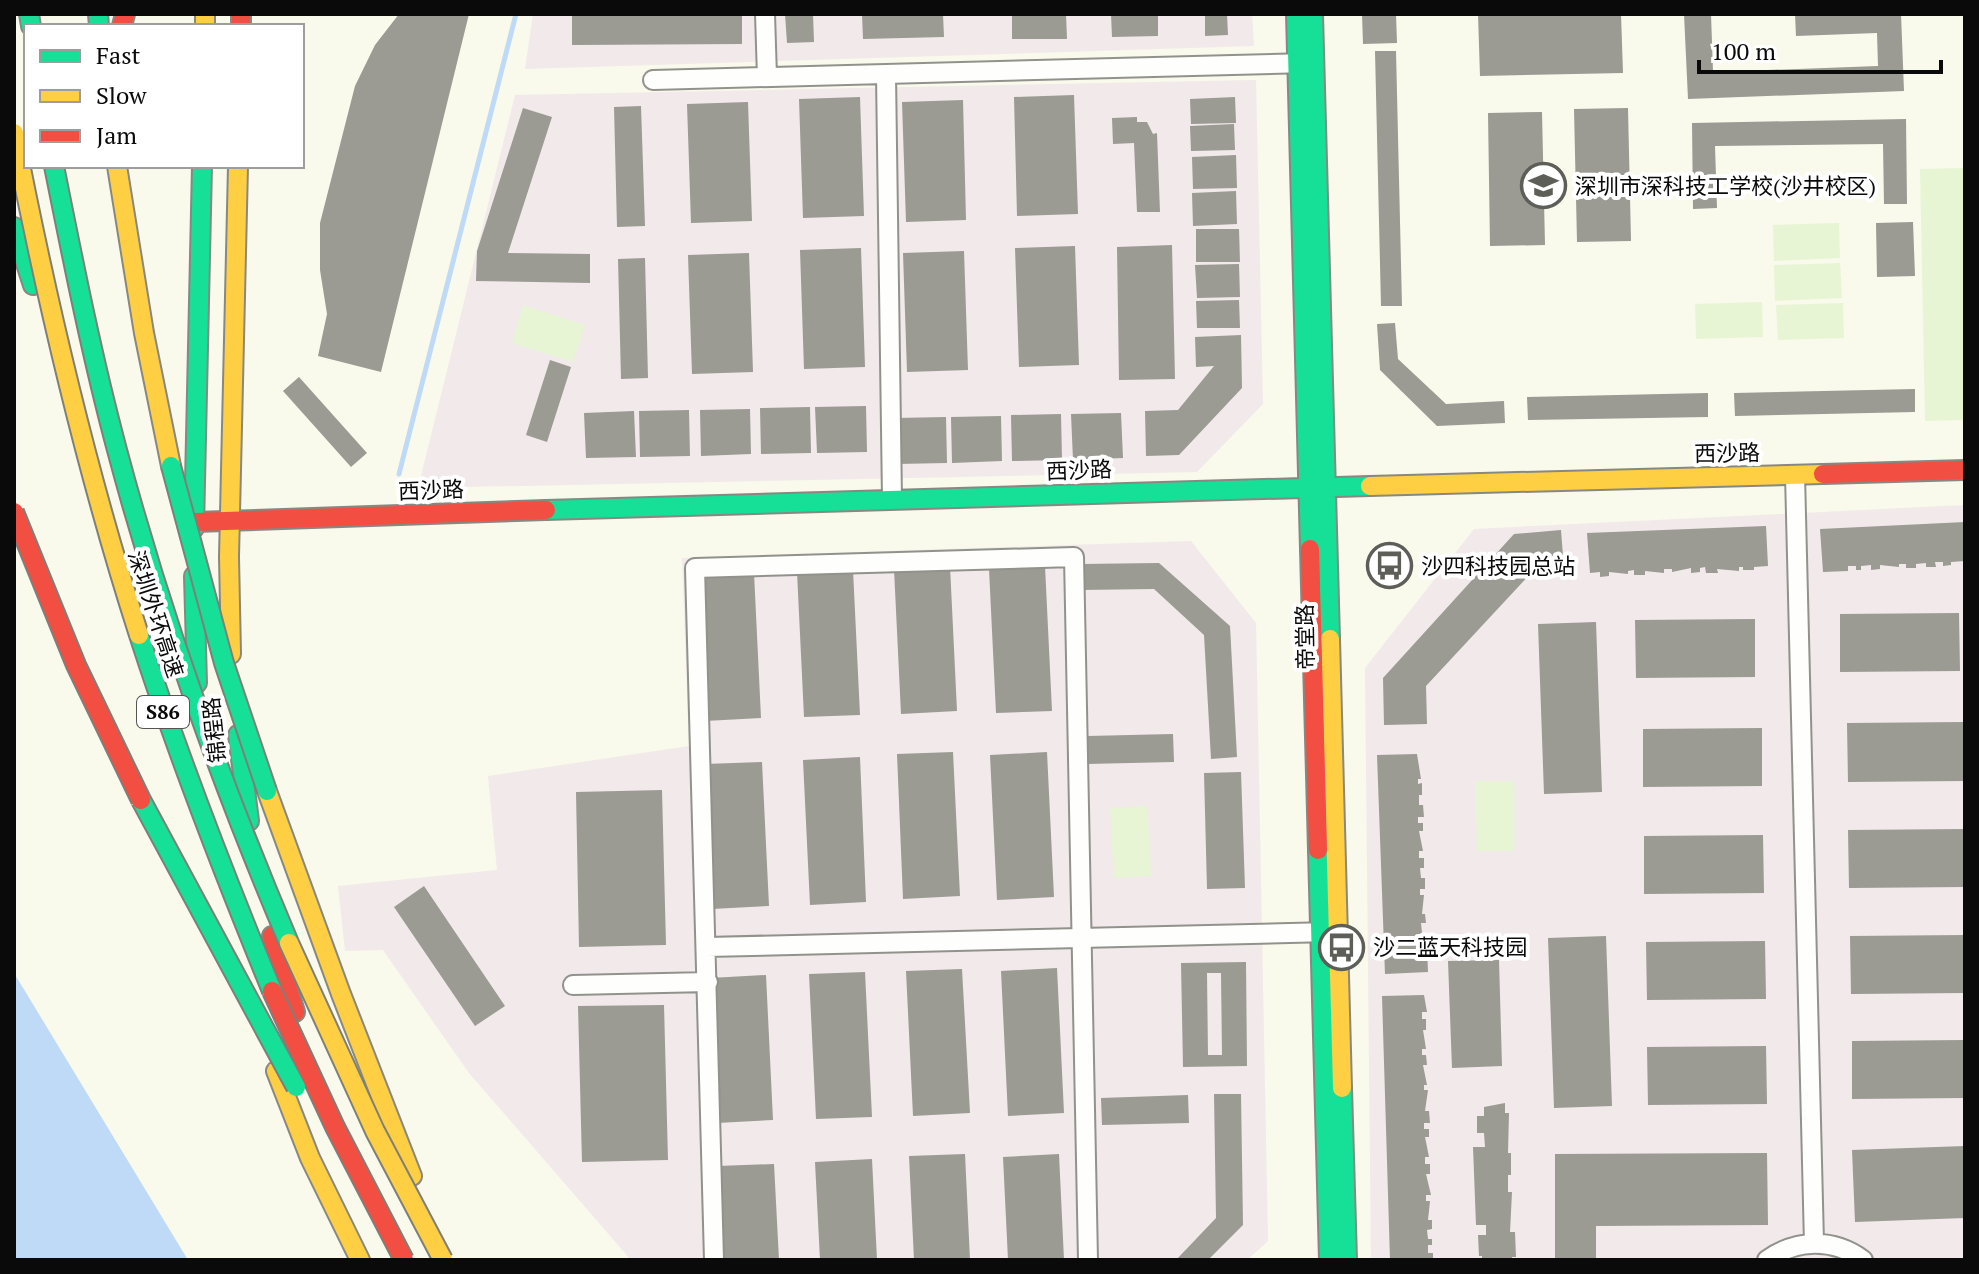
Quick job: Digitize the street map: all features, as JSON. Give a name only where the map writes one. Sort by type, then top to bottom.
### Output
[{"type":"main road","name":"帝堂路","points":[[1296,14],[1306,64],[1327,487],[1329,1260]]},
{"type":"main road","name":"帝堂路","points":[[1313,14],[1306,64],[1307,487],[1347,1260]]},
{"type":"main road","name":"深圳外环高速","points":[[14,133],[43,285],[64,374],[111,552],[148,668],[199,813],[262,968],[306,1066],[402,1260]]},
{"type":"main road","name":"深圳外环高速","points":[[54,168],[76,278],[119,455],[199,715],[299,969],[376,1134],[445,1260]]},
{"type":"main road","points":[[117,168],[134,280],[157,400],[188,532],[224,663],[335,980],[445,1260]]},
{"type":"main road","name":"锦程路","points":[[202,168],[193,620],[210,802],[236,940],[280,1083],[310,1158],[360,1260]]},
{"type":"main road","name":"锦程路","points":[[238,168],[229,619],[246,798],[271,931],[314,1071],[343,1143],[402,1260]]},
{"type":"main road","points":[[14,227],[64,374]]},
{"type":"main road","name":"西沙路","points":[[195,522],[892,499],[1965,470]]},
{"type":"main road","points":[[14,512],[76,665],[141,801],[279,1059],[402,1260]]},
{"type":"street","points":[[765,14],[767,77]]},
{"type":"street","points":[[653,80],[1306,64]]},
{"type":"street","points":[[886,75],[892,499]]},
{"type":"street","points":[[1795,475],[1814,1243]]},
{"type":"street","points":[[714,1260],[695,568],[1074,557],[1088,1260]]},
{"type":"street","points":[[707,947],[1328,932]]},
{"type":"street","points":[[573,985],[708,982]]},
{"type":"street","points":[[1767,1260],[1796,1245],[1814,1243],[1841,1247],[1863,1260]]},
{"type":"shaded area","points":[[533,14],[1252,14],[1254,46],[525,69]]},
{"type":"shaded area","points":[[1256,80],[1263,404],[1197,472],[418,488],[515,95]]},
{"type":"shaded area","points":[[1965,505],[1965,1260],[1371,1260],[1365,668],[1474,529]]},
{"type":"shaded area","points":[[1191,541],[1256,623],[1268,1241],[1247,1260],[631,1260],[469,1073],[383,950],[345,951],[338,886],[497,870],[488,776],[689,746],[682,558]]},
{"type":"green space","points":[[1965,168],[1965,420],[1925,421],[1920,169]]},
{"type":"green space","points":[[1839,223],[1840,258],[1774,261],[1773,225]]},
{"type":"green space","points":[[1840,263],[1842,298],[1775,301],[1774,265]]},
{"type":"green space","points":[[1762,302],[1763,337],[1696,339],[1695,304]]},
{"type":"green space","points":[[1843,303],[1844,338],[1778,340],[1776,305]]},
{"type":"green space","points":[[523,305],[585,325],[573,362],[512,343]]},
{"type":"green space","points":[[1475,781],[1513,781],[1514,851],[1477,851]]},
{"type":"green space","points":[[1147,806],[1151,876],[1114,878],[1110,808]]},
{"type":"water","points":[[14,973],[188,1260],[14,1260]]},
{"type":"building","points":[[399,14],[469,14],[381,372],[318,356],[327,314],[320,270],[320,223],[355,86],[375,45]]},
{"type":"building","points":[[572,14],[742,14],[742,44],[572,45]]},
{"type":"building","points":[[785,14],[813,14],[814,42],[787,43]]},
{"type":"building","points":[[862,14],[943,14],[944,37],[863,39]]},
{"type":"building","points":[[1012,14],[1066,14],[1067,39],[1012,39]]},
{"type":"building","points":[[1111,14],[1158,14],[1158,36],[1112,37]]},
{"type":"building","points":[[1205,14],[1227,14],[1228,35],[1205,36]]},
{"type":"building","points":[[1362,14],[1396,14],[1397,43],[1363,44]]},
{"type":"building","points":[[1478,14],[1621,14],[1623,73],[1480,76]]},
{"type":"building","points":[[1684,14],[1711,14],[1713,72],[1878,66],[1877,33],[1796,36],[1795,14],[1901,14],[1904,91],[1688,99]]},
{"type":"building","points":[[1375,51],[1396,51],[1402,306],[1381,306]]},
{"type":"building","points":[[1074,95],[1078,214],[1017,216],[1014,97]]},
{"type":"building","points":[[860,97],[864,216],[803,218],[799,99]]},
{"type":"building","points":[[1235,97],[1236,123],[1191,124],[1190,99]]},
{"type":"building","points":[[963,100],[966,220],[906,222],[902,102]]},
{"type":"building","points":[[748,102],[752,221],[691,223],[687,104]]},
{"type":"building","points":[[641,106],[645,226],[617,227],[614,107]]},
{"type":"building","points":[[523,108],[552,117],[508,253],[590,254],[590,283],[476,281],[477,251]]},
{"type":"building","points":[[1628,108],[1631,241],[1577,242],[1574,109]]},
{"type":"building","points":[[1542,112],[1545,245],[1490,246],[1488,113]]},
{"type":"building","points":[[1137,117],[1137,122],[1147,122],[1153,134],[1157,133],[1160,212],[1137,212],[1134,143],[1113,144],[1112,118]]},
{"type":"building","points":[[1906,119],[1907,204],[1884,204],[1883,144],[1715,146],[1717,208],[1693,209],[1692,123]]},
{"type":"building","points":[[1234,124],[1235,150],[1191,151],[1190,126]]},
{"type":"building","points":[[1236,155],[1237,188],[1193,189],[1192,157]]},
{"type":"building","points":[[1236,191],[1237,224],[1193,226],[1192,193]]},
{"type":"building","points":[[1913,222],[1915,276],[1877,277],[1876,223]]},
{"type":"building","points":[[1196,229],[1239,229],[1240,262],[1196,262]]},
{"type":"building","points":[[1172,245],[1175,379],[1119,380],[1117,247]]},
{"type":"building","points":[[1075,246],[1079,365],[1019,367],[1015,248]]},
{"type":"building","points":[[861,248],[865,367],[804,369],[800,250]]},
{"type":"building","points":[[964,251],[968,370],[907,372],[903,253]]},
{"type":"building","points":[[749,253],[753,372],[692,374],[688,255]]},
{"type":"building","points":[[645,258],[648,378],[621,379],[618,259]]},
{"type":"building","points":[[1239,264],[1240,297],[1197,298],[1195,265]]},
{"type":"building","points":[[1239,300],[1240,328],[1197,328],[1196,301]]},
{"type":"building","points":[[1395,323],[1398,359],[1446,404],[1504,401],[1505,423],[1437,426],[1380,370],[1377,324]]},
{"type":"building","points":[[1241,335],[1242,388],[1179,455],[1146,456],[1145,411],[1178,410],[1214,366],[1196,367],[1195,337]]},
{"type":"building","points":[[550,360],[571,367],[547,442],[526,435]]},
{"type":"building","points":[[299,377],[367,453],[351,467],[283,391]]},
{"type":"building","points":[[1915,389],[1915,412],[1735,416],[1734,393]]},
{"type":"building","points":[[1708,393],[1708,417],[1528,420],[1527,397]]},
{"type":"building","points":[[866,406],[867,452],[817,453],[815,407]]},
{"type":"building","points":[[810,407],[811,453],[761,454],[760,408]]},
{"type":"building","points":[[750,409],[751,454],[701,456],[700,410]]},
{"type":"building","points":[[689,410],[690,456],[640,457],[639,411]]},
{"type":"building","points":[[634,411],[636,457],[586,458],[584,413]]},
{"type":"building","points":[[1121,413],[1123,458],[1073,460],[1071,414]]},
{"type":"building","points":[[1061,414],[1062,460],[1012,461],[1011,415]]},
{"type":"building","points":[[1001,416],[1002,461],[952,463],[951,417]]},
{"type":"building","points":[[946,417],[947,463],[897,464],[896,418]]},
{"type":"building","points":[[1965,522],[1965,561],[1943,566],[1943,562],[1935,562],[1936,567],[1926,567],[1926,563],[1916,564],[1916,568],[1906,568],[1906,564],[1899,564],[1899,567],[1880,565],[1880,569],[1871,570],[1871,565],[1861,566],[1861,570],[1848,566],[1848,571],[1823,572],[1820,529]]},
{"type":"building","points":[[1766,526],[1768,566],[1754,567],[1754,570],[1739,567],[1739,571],[1717,569],[1718,573],[1706,573],[1705,567],[1700,568],[1700,572],[1691,573],[1691,568],[1672,572],[1672,569],[1664,569],[1664,573],[1645,571],[1645,575],[1634,575],[1634,570],[1628,571],[1628,574],[1609,572],[1609,576],[1600,577],[1600,572],[1590,573],[1587,533]]},
{"type":"building","points":[[1561,530],[1564,569],[1532,572],[1426,686],[1427,724],[1384,725],[1383,678],[1514,534]]},
{"type":"building","points":[[1159,563],[1230,626],[1237,757],[1211,759],[1204,635],[1154,589],[1081,590],[1081,564]]},
{"type":"building","points":[[950,566],[957,711],[901,714],[894,569]]},
{"type":"building","points":[[1045,566],[1052,711],[996,713],[989,569]]},
{"type":"building","points":[[853,570],[860,715],[804,717],[797,572]]},
{"type":"building","points":[[754,573],[761,718],[705,721],[698,576]]},
{"type":"building","points":[[1959,613],[1960,671],[1840,672],[1840,614]]},
{"type":"building","points":[[1755,619],[1755,677],[1636,678],[1635,620]]},
{"type":"building","points":[[1596,622],[1602,792],[1544,794],[1538,624]]},
{"type":"building","points":[[1965,722],[1965,781],[1848,782],[1847,723]]},
{"type":"building","points":[[1762,728],[1762,786],[1643,787],[1643,729]]},
{"type":"building","points":[[1173,734],[1174,762],[1087,764],[1087,736]]},
{"type":"building","points":[[953,752],[960,896],[903,899],[897,754]]},
{"type":"building","points":[[1047,752],[1054,897],[997,900],[990,755]]},
{"type":"building","points":[[1417,754],[1421,779],[1418,779],[1418,784],[1422,783],[1419,805],[1423,805],[1424,817],[1418,817],[1418,823],[1423,823],[1423,831],[1419,831],[1423,851],[1419,851],[1419,858],[1424,858],[1424,868],[1420,868],[1421,878],[1425,878],[1425,889],[1420,889],[1420,895],[1424,895],[1422,914],[1425,914],[1426,923],[1421,923],[1422,933],[1426,933],[1422,947],[1427,946],[1428,972],[1385,974],[1377,755]]},
{"type":"building","points":[[860,757],[866,902],[810,905],[803,760]]},
{"type":"building","points":[[762,762],[769,906],[712,909],[705,764]]},
{"type":"building","points":[[1241,772],[1245,888],[1207,889],[1204,773]]},
{"type":"building","points":[[662,790],[666,945],[579,947],[576,792]]},
{"type":"building","points":[[1965,829],[1965,887],[1849,888],[1848,830]]},
{"type":"building","points":[[1763,835],[1764,893],[1644,894],[1644,836]]},
{"type":"building","points":[[424,886],[505,1006],[475,1026],[394,907]]},
{"type":"building","points":[[1965,935],[1965,993],[1851,994],[1850,936]]},
{"type":"building","points":[[1606,936],[1612,1106],[1554,1108],[1548,938]]},
{"type":"building","points":[[1765,941],[1766,999],[1647,1000],[1646,942]]},
{"type":"building","points":[[1499,960],[1502,1066],[1452,1068],[1448,961]]},
{"type":"building","points":[[1246,962],[1247,1066],[1183,1067],[1181,963]],"holes":[[[1207,973],[1221,973],[1222,1055],[1208,1055]]]},
{"type":"building","points":[[1057,968],[1064,1113],[1008,1116],[1001,971]]},
{"type":"building","points":[[962,969],[970,1113],[913,1116],[906,971]]},
{"type":"building","points":[[865,972],[872,1117],[816,1119],[809,974]]},
{"type":"building","points":[[766,975],[773,1120],[717,1123],[710,978]]},
{"type":"building","points":[[1424,995],[1427,1012],[1422,1012],[1422,1019],[1426,1019],[1426,1030],[1423,1030],[1426,1049],[1422,1049],[1422,1055],[1426,1055],[1427,1065],[1423,1065],[1427,1085],[1424,1085],[1424,1090],[1428,1090],[1425,1111],[1429,1111],[1430,1123],[1424,1123],[1424,1129],[1429,1129],[1429,1137],[1425,1137],[1429,1157],[1425,1157],[1425,1164],[1430,1164],[1430,1174],[1426,1174],[1431,1195],[1426,1195],[1426,1201],[1430,1201],[1428,1220],[1432,1220],[1432,1229],[1427,1230],[1428,1239],[1432,1239],[1428,1253],[1433,1253],[1433,1260],[1390,1260],[1382,996]]},
{"type":"building","points":[[664,1005],[668,1160],[582,1162],[578,1006]]},
{"type":"building","points":[[1965,1040],[1965,1098],[1852,1099],[1852,1041]]},
{"type":"building","points":[[1766,1046],[1767,1104],[1648,1105],[1647,1047]]},
{"type":"building","points":[[1214,1094],[1241,1094],[1243,1225],[1208,1260],[1176,1260],[1216,1218]]},
{"type":"building","points":[[1188,1095],[1189,1123],[1102,1125],[1101,1098]]},
{"type":"building","points":[[1505,1103],[1505,1113],[1509,1113],[1508,1153],[1511,1153],[1511,1175],[1508,1175],[1508,1192],[1512,1192],[1510,1232],[1515,1232],[1516,1257],[1512,1260],[1482,1260],[1478,1235],[1486,1235],[1486,1225],[1476,1225],[1473,1147],[1485,1147],[1484,1133],[1477,1133],[1477,1116],[1484,1116],[1484,1107]]},
{"type":"building","points":[[1965,1146],[1965,1218],[1855,1222],[1852,1150]]},
{"type":"building","points":[[1767,1153],[1768,1225],[1596,1226],[1596,1260],[1555,1260],[1555,1154]]},
{"type":"building","points":[[965,1154],[970,1260],[914,1260],[909,1156]]},
{"type":"building","points":[[1059,1154],[1064,1260],[1008,1260],[1003,1157]]},
{"type":"building","points":[[872,1159],[877,1260],[820,1260],[815,1162]]},
{"type":"building","points":[[774,1164],[779,1260],[722,1260],[718,1166]]},
{"type":"waterway","points":[[399,474],[516,14]]},
{"type":"traffic: fast","points":[[29,14],[31,24]]},
{"type":"traffic: fast","points":[[98,14],[99,24]]},
{"type":"traffic: fast","points":[[1296,14],[1310,549]]},
{"type":"traffic: fast","points":[[1313,14],[1330,639]]},
{"type":"traffic: fast","points":[[54,168],[99,380],[153,576],[217,761],[289,943]]},
{"type":"traffic: fast","points":[[194,528],[202,168]]},
{"type":"traffic: fast","points":[[14,227],[33,285]]},
{"type":"traffic: fast","points":[[171,466],[224,663],[267,791]]},
{"type":"traffic: fast","points":[[546,510],[1370,486]]},
{"type":"traffic: fast","points":[[194,576],[197,683]]},
{"type":"traffic: fast","points":[[139,635],[202,814],[272,991]]},
{"type":"traffic: fast","points":[[238,735],[249,821]]},
{"type":"traffic: fast","points":[[141,800],[296,1087]]},
{"type":"traffic: fast","points":[[1318,850],[1329,1260]]},
{"type":"traffic: fast","points":[[1342,1088],[1347,1260]]},
{"type":"traffic: slow","points":[[205,14],[205,24]]},
{"type":"traffic: slow","points":[[14,133],[69,386],[139,635]]},
{"type":"traffic: slow","points":[[117,168],[144,333],[171,466]]},
{"type":"traffic: slow","points":[[231,654],[229,557],[238,168]]},
{"type":"traffic: slow","points":[[1370,486],[1823,474]]},
{"type":"traffic: slow","points":[[1330,639],[1342,1088]]},
{"type":"traffic: slow","points":[[267,791],[412,1176]]},
{"type":"traffic: slow","points":[[289,943],[375,1131],[443,1260]]},
{"type":"traffic: slow","points":[[276,1071],[310,1158],[360,1260]]},
{"type":"traffic: jam","points":[[122,24],[125,14]]},
{"type":"traffic: jam","points":[[241,14],[241,24]]},
{"type":"traffic: jam","points":[[1823,474],[1965,470]]},
{"type":"traffic: jam","points":[[195,522],[546,510]]},
{"type":"traffic: jam","points":[[14,512],[76,665],[141,800]]},
{"type":"traffic: jam","points":[[1310,549],[1318,850]]},
{"type":"traffic: jam","points":[[272,936],[295,1012]]},
{"type":"traffic: jam","points":[[272,991],[335,1127],[404,1260]]},
{"type":"place","name":"深圳市深科技工学校(沙井校区)","points":[[1544,186]]},
{"type":"place","name":"沙四科技园总站","points":[[1390,566]]},
{"type":"place","name":"沙二蓝天科技园","points":[[1342,947]]}]
